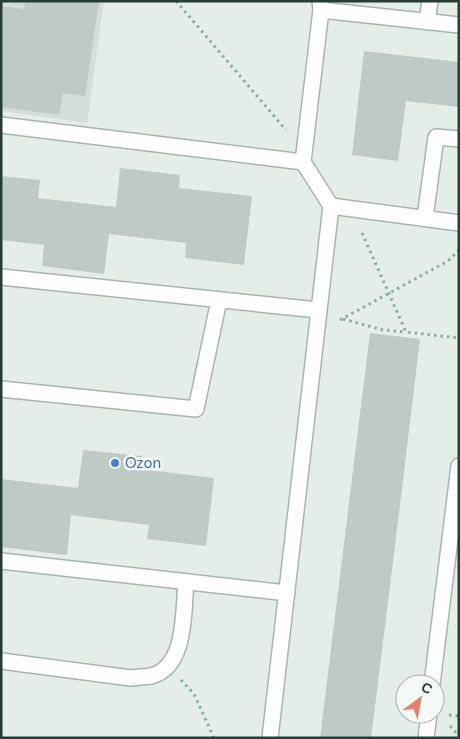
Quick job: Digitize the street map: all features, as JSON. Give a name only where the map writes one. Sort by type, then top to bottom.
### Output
[{"type":"lane","points":[[427,22],[430,1]]},
{"type":"lane","points":[[270,738],[331,206],[303,162],[320,6],[459,25]]},
{"type":"lane","points":[[1,125],[303,162]]},
{"type":"lane","points":[[425,218],[436,137],[459,140]]},
{"type":"lane","points":[[331,206],[459,223]]},
{"type":"lane","points":[[1,277],[318,310]]},
{"type":"lane","points":[[1,389],[196,409],[219,300]]},
{"type":"lane","points":[[433,674],[459,466]]},
{"type":"lane","points":[[1,561],[287,593]]},
{"type":"lane","points":[[1,661],[131,678],[152,676],[168,665],[180,647],[186,582]]},
{"type":"lane","points":[[426,738],[428,724]]},
{"type":"path","points":[[176,1],[285,130],[303,162]]},
{"type":"path","points":[[352,209],[406,332]]},
{"type":"path","points":[[316,334],[448,261],[459,250]]},
{"type":"path","points":[[342,319],[383,330],[459,338]]},
{"type":"path","points":[[168,665],[194,694],[214,738]]},
{"type":"shaded area","points":[[1,1],[104,1],[87,123],[1,111]]},
{"type":"building","points":[[25,1],[99,1],[85,96],[63,93],[59,115],[1,107],[1,6],[24,9]]},
{"type":"building","points":[[364,51],[459,62],[459,107],[406,101],[398,161],[352,155]]},
{"type":"building","points":[[120,168],[180,175],[179,188],[252,196],[244,265],[185,258],[186,243],[109,234],[104,274],[42,266],[44,245],[1,240],[1,176],[40,180],[38,198],[116,207]]},
{"type":"building","points":[[370,333],[420,339],[401,497],[371,738],[320,738]]},
{"type":"building","points":[[83,450],[142,456],[141,469],[214,478],[206,546],[147,539],[149,525],[71,515],[67,555],[1,547],[1,479],[78,488]]},
{"type":"place","name":"Ozon","points":[[115,463]]}]
